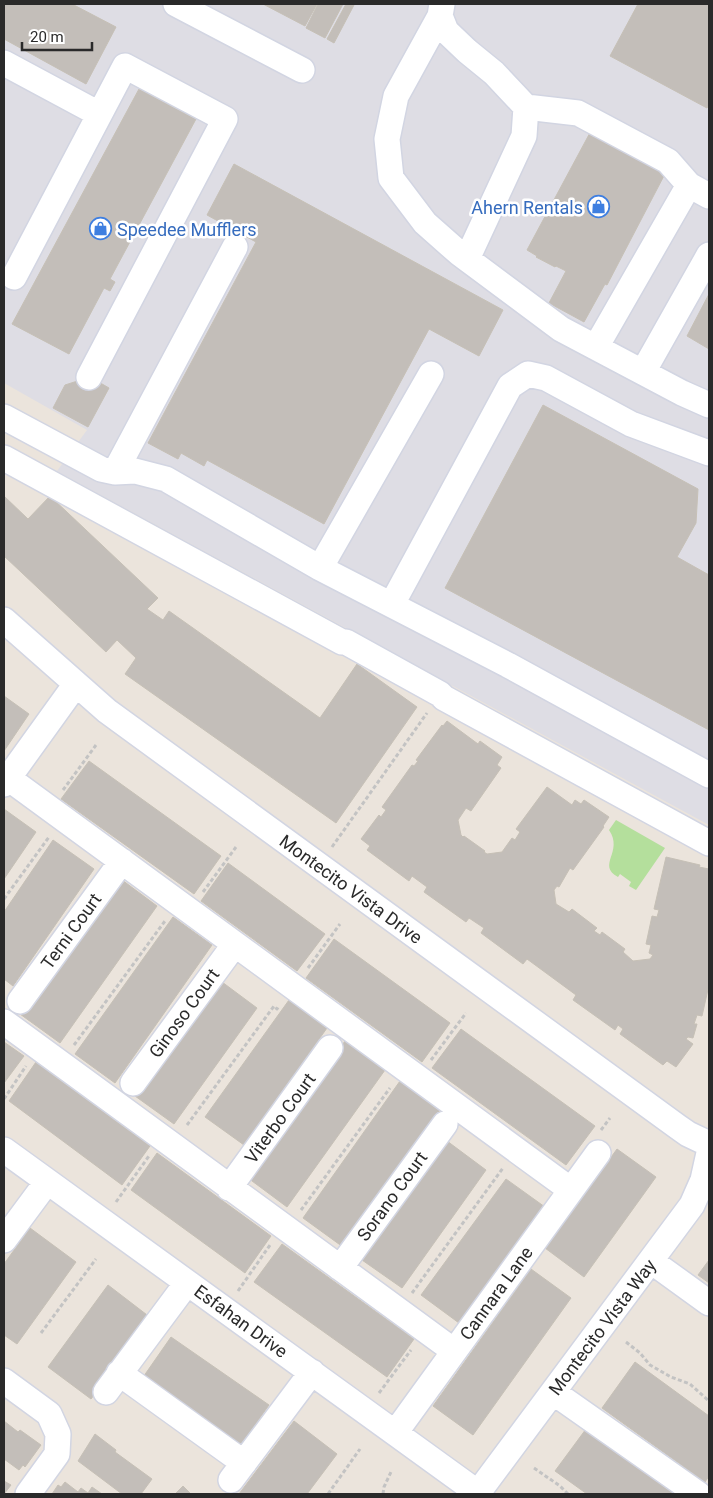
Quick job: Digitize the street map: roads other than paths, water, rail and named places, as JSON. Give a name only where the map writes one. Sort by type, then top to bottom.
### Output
[{"type":"street","points":[[176,4],[302,70]]},
{"type":"street","points":[[441,10],[446,31],[467,51],[494,72],[526,106],[578,113],[668,161],[699,190],[596,347]]},
{"type":"street","points":[[441,10],[396,96],[387,139],[391,178],[425,222],[467,259],[561,329],[682,393],[709,405]]},
{"type":"street","points":[[4,63],[100,114]]},
{"type":"street","points":[[14,277],[125,66],[225,119],[89,377]]},
{"type":"street","points":[[467,259],[524,136],[526,106]]},
{"type":"street","points":[[115,472],[235,247]]},
{"type":"street","points":[[642,372],[709,254]]},
{"type":"street","points":[[320,568],[431,374]]},
{"type":"street","points":[[392,604],[510,386],[528,374],[546,378],[631,424],[709,453]]},
{"type":"street","points":[[4,416],[101,469],[115,472],[135,471],[166,479],[320,568],[508,664],[709,775]]},
{"type":"street","points":[[4,458],[342,642],[346,642],[444,698],[709,843]]},
{"type":"street","name":"Montecito Vista Drive","points":[[4,620],[107,711],[678,1128],[709,1144]]},
{"type":"street","points":[[76,684],[6,781],[50,808],[571,1190]]},
{"type":"street","name":"Terni Court","points":[[20,1001],[122,861]]},
{"type":"street","name":"Ginoso Court","points":[[133,1083],[234,944]]},
{"type":"street","points":[[4,1022],[454,1352]]},
{"type":"street","name":"Viterbo Court","points":[[229,1188],[330,1048]]},
{"type":"street","name":"Sorano Court","points":[[340,1268],[445,1124]]},
{"type":"street","name":"Esfahan Drive","points":[[4,1150],[478,1494]]},
{"type":"street","name":"Cannara Lane","points":[[395,1433],[598,1153]]},
{"type":"street","name":"Montecito Vista Way","points":[[478,1494],[692,1205],[703,1180],[709,1153]]},
{"type":"street","points":[[4,1240],[47,1182]]},
{"type":"street","points":[[651,1261],[709,1302]]},
{"type":"street","points":[[187,1283],[112,1383],[237,1472],[312,1372]]},
{"type":"street","points":[[4,1381],[49,1414],[58,1434],[56,1454],[28,1494]]},
{"type":"street","points":[[553,1392],[698,1494]]},
{"type":"place","name":"Ahern Rentals","points":[[599,207]]},
{"type":"place","name":"Speedee Mufflers","points":[[101,229]]}]
